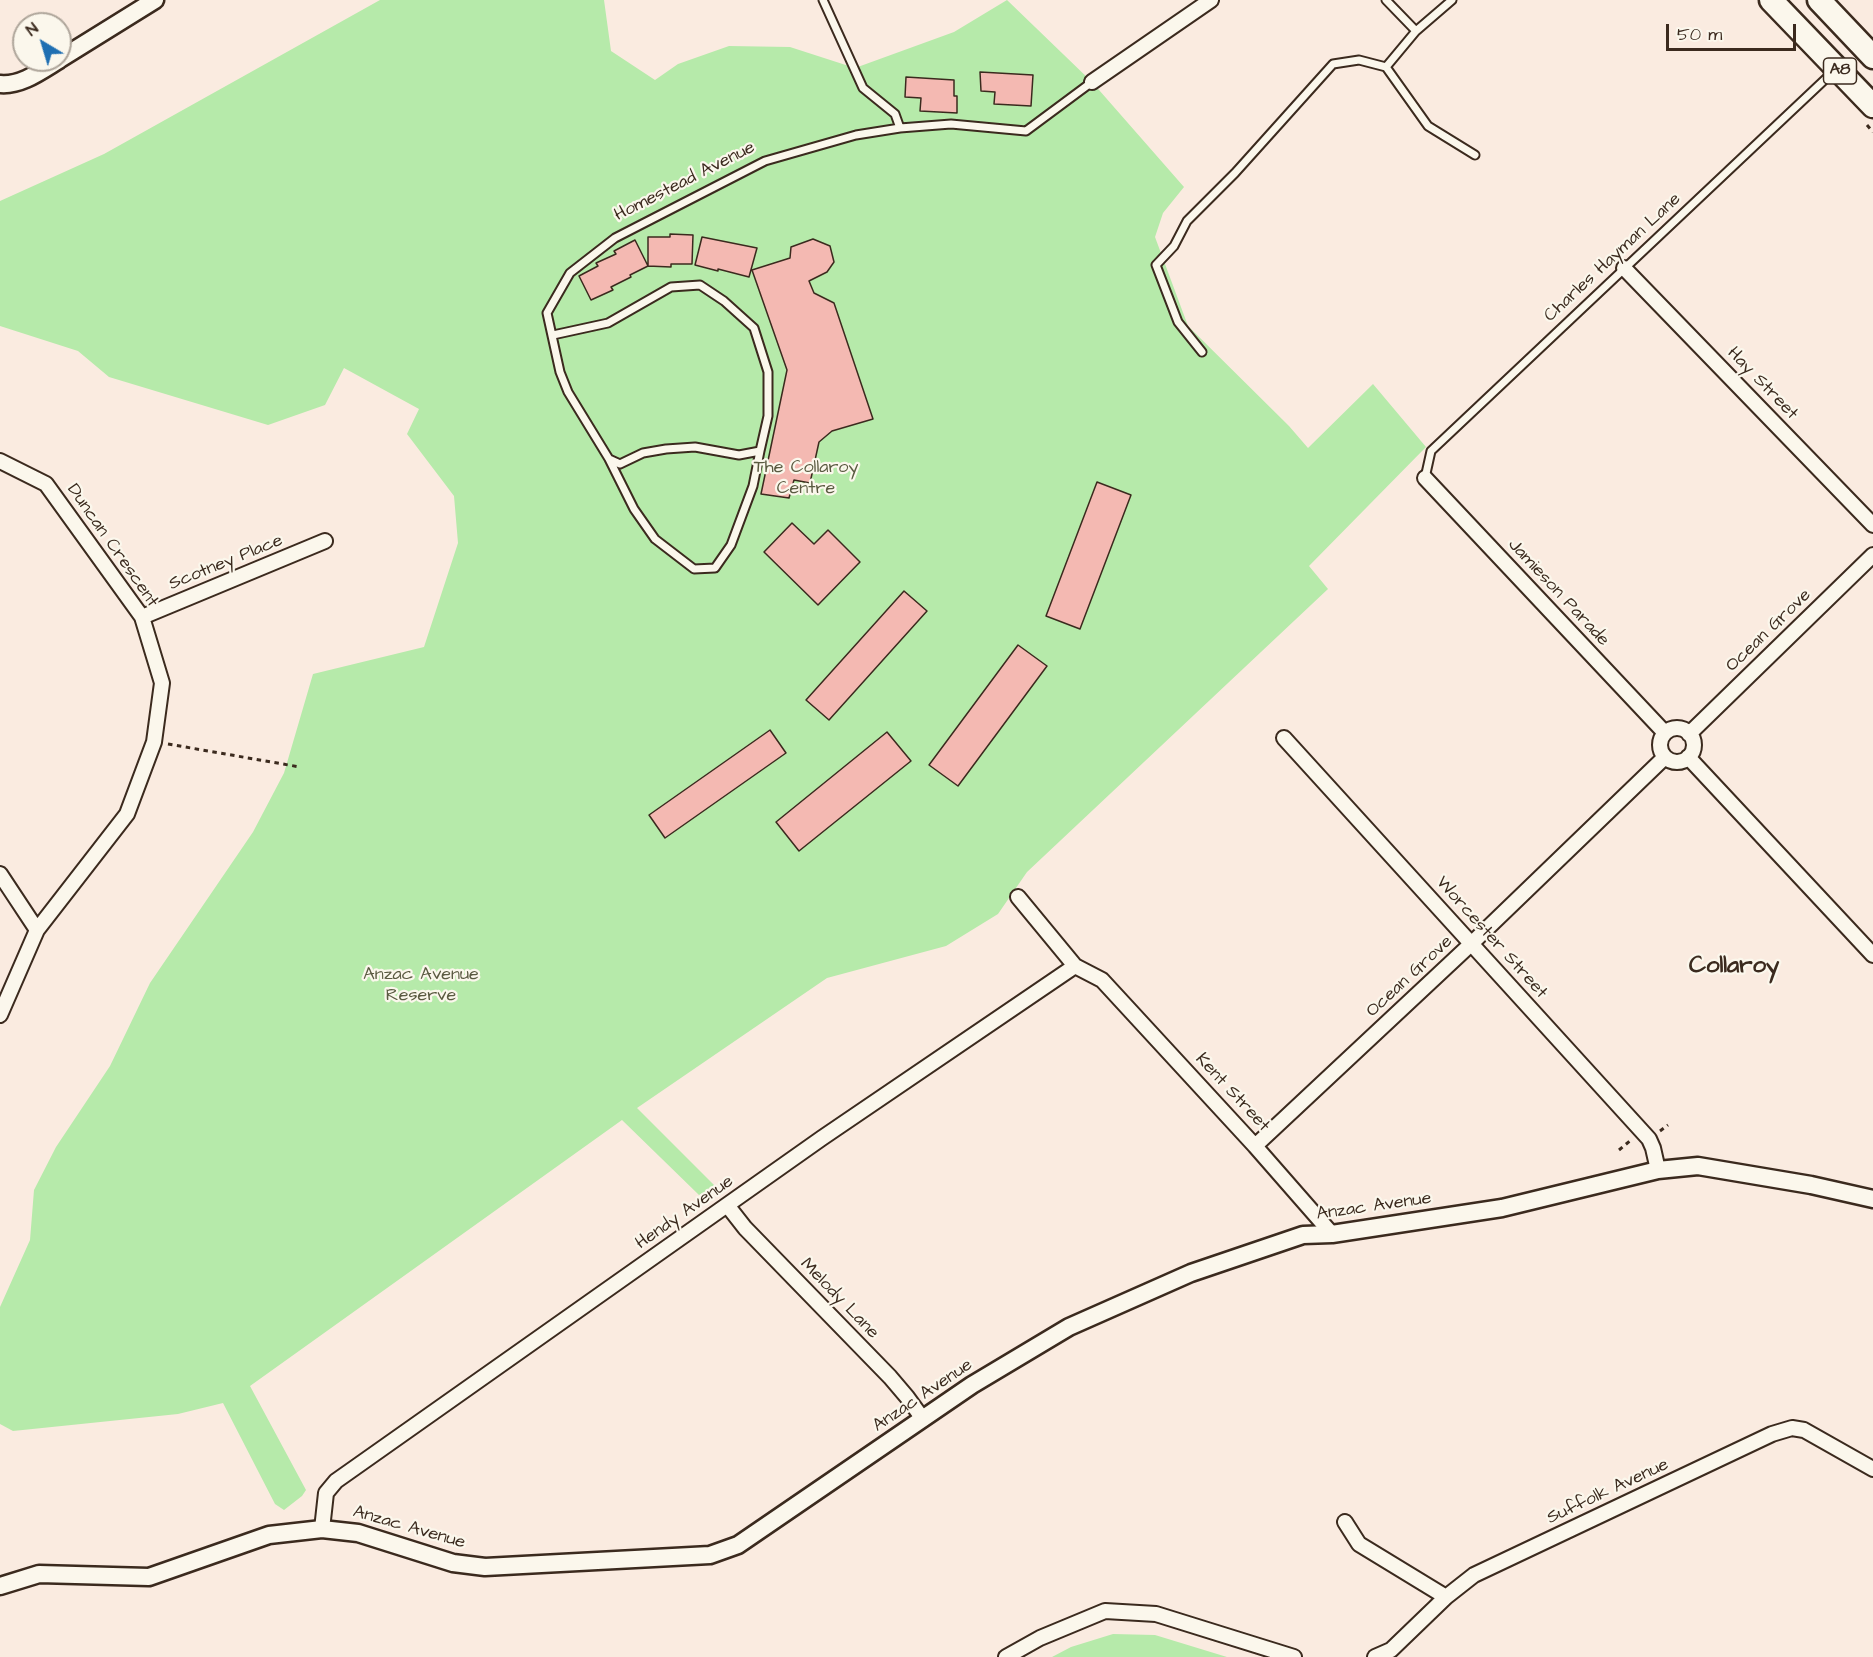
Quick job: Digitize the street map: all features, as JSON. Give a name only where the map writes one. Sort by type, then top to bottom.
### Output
[{"type":"highway","name":"A8","points":[[1771,0],[1873,106]]},
{"type":"highway","name":"A8","points":[[1819,0],[1873,57]]},
{"type":"street","points":[[72,52],[155,0]]},
{"type":"street","name":"Homestead Avenue","points":[[1092,82],[1211,0]]},
{"type":"street","points":[[0,84],[9,84],[40,72]]},
{"type":"street","name":"Hay Street","points":[[1624,268],[1873,525]]},
{"type":"street","name":"Duncan Crescent","points":[[0,461],[46,484],[142,617],[162,683],[154,742],[127,814],[37,930],[0,1015]]},
{"type":"street","name":"Jamieson Parade","points":[[1425,478],[1665,733]]},
{"type":"street","name":"Scotney Place","points":[[142,617],[325,542]]},
{"type":"street","name":"Ocean Grove","points":[[1689,734],[1873,555]]},
{"type":"street","points":[[1678,728],[1689,734],[1694,746],[1688,758],[1676,762],[1665,757],[1660,744],[1665,733],[1678,728]]},
{"type":"street","name":"Worcester Street","points":[[1284,738],[1649,1139],[1658,1170]]},
{"type":"street","name":"Ocean Grove","points":[[1256,1146],[1471,944],[1665,757]]},
{"type":"street","points":[[1688,758],[1873,955]]},
{"type":"street","points":[[0,874],[37,930]]},
{"type":"street","points":[[1018,897],[1075,966]]},
{"type":"street","name":"Kent Street","points":[[1075,966],[1102,980],[1256,1146],[1332,1234]]},
{"type":"street","name":"Hendy Avenue","points":[[322,1528],[326,1493],[336,1481],[727,1206],[1075,966]]},
{"type":"street","name":"Anzac Avenue","points":[[0,1586],[39,1574],[149,1577],[269,1535],[322,1528],[358,1533],[453,1563],[485,1567],[710,1555],[738,1545],[972,1385],[1070,1327],[1191,1273],[1303,1235],[1332,1234],[1502,1208],[1658,1170],[1698,1166],[1811,1185],[1873,1199]]},
{"type":"street","name":"Melody Lane","points":[[727,1206],[745,1228],[890,1377],[922,1419]]},
{"type":"street","name":"Suffolk Avenue","points":[[1375,1657],[1391,1650],[1446,1597],[1474,1575],[1772,1434],[1792,1428],[1804,1430],[1873,1469]]},
{"type":"street","points":[[1346,1522],[1359,1544],[1446,1597]]},
{"type":"street","points":[[1006,1657],[1040,1638],[1105,1611],[1156,1614],[1294,1657]]},
{"type":"lane","points":[[823,0],[863,88],[895,114],[900,128]]},
{"type":"lane","points":[[1386,0],[1416,32]]},
{"type":"lane","points":[[1386,67],[1416,32],[1452,0]]},
{"type":"lane","points":[[1202,352],[1178,322],[1156,265],[1174,246],[1187,221],[1235,173],[1333,64],[1359,60],[1386,67],[1428,126],[1476,154]]},
{"type":"lane","name":"Charles Hayman Lane","points":[[1425,478],[1431,451],[1837,69]]},
{"type":"lane","name":"Homestead Avenue","points":[[760,452],[753,486],[731,545],[715,568],[694,568],[655,539],[634,509],[609,459],[568,392],[560,372],[547,313],[570,273],[615,238],[765,161],[856,135],[900,128],[951,124],[1026,131],[1092,82]]},
{"type":"lane","points":[[553,334],[608,323],[671,286],[700,285],[724,301],[754,328],[768,372],[768,416],[760,452],[739,456],[695,447],[643,453],[620,464],[609,459]]},
{"type":"path","points":[[154,742],[300,767]]},
{"type":"path","points":[[1619,1150],[1635,1136]]},
{"type":"green space","name":"The Collaroy Centre","points":[[380,0],[604,0],[611,51],[655,80],[678,64],[729,46],[790,47],[855,68],[954,32],[1007,0],[1092,82],[1184,187],[1163,213],[1155,237],[1188,326],[1289,426],[1308,448],[1373,384],[1426,447],[1309,566],[1328,589],[1027,872],[998,914],[946,946],[827,978],[637,1108],[715,1186],[699,1195],[622,1120],[250,1386],[306,1490],[284,1510],[275,1504],[223,1403],[178,1414],[13,1431],[0,1424],[0,1307],[30,1240],[34,1190],[56,1147],[110,1066],[150,983],[253,832],[284,773],[313,674],[424,647],[458,543],[454,496],[407,434],[419,409],[344,368],[325,405],[268,425],[109,377],[78,351],[0,326],[0,201],[104,154]]},
{"type":"green space","points":[[1113,1634],[1155,1635],[1227,1657],[1052,1657],[1071,1647]]},
{"type":"building","points":[[980,72],[1033,75],[1031,106],[994,104],[995,92],[981,91]]},
{"type":"building","points":[[906,77],[954,80],[957,113],[920,111],[921,98],[905,97]]},
{"type":"building","points":[[670,234],[693,235],[692,264],[671,264],[671,267],[648,266],[648,237],[670,237]]},
{"type":"building","points":[[702,237],[757,248],[749,277],[695,265]]},
{"type":"building","points":[[813,239],[830,246],[834,262],[827,272],[809,281],[814,293],[834,303],[873,419],[832,431],[819,442],[810,483],[794,480],[789,498],[761,494],[787,370],[752,270],[790,258],[791,247]]},
{"type":"building","points":[[635,240],[648,266],[611,287],[613,290],[591,300],[579,276],[598,266],[596,263],[616,254],[614,251]]},
{"type":"building","points":[[1097,482],[1131,495],[1080,629],[1046,616]]},
{"type":"building","points":[[792,523],[814,544],[828,530],[860,562],[818,605],[764,552]]},
{"type":"building","points":[[904,591],[927,611],[829,720],[806,700]]},
{"type":"building","points":[[1018,645],[1047,666],[958,786],[929,765]]},
{"type":"building","points":[[770,730],[786,753],[665,838],[649,815]]},
{"type":"building","points":[[887,732],[911,761],[799,851],[776,822]]},
{"type":"district","name":"Collaroy","points":[[1734,967]]},
{"type":"park label","name":"Anzac Avenue Reserve","points":[[421,985]]}]
